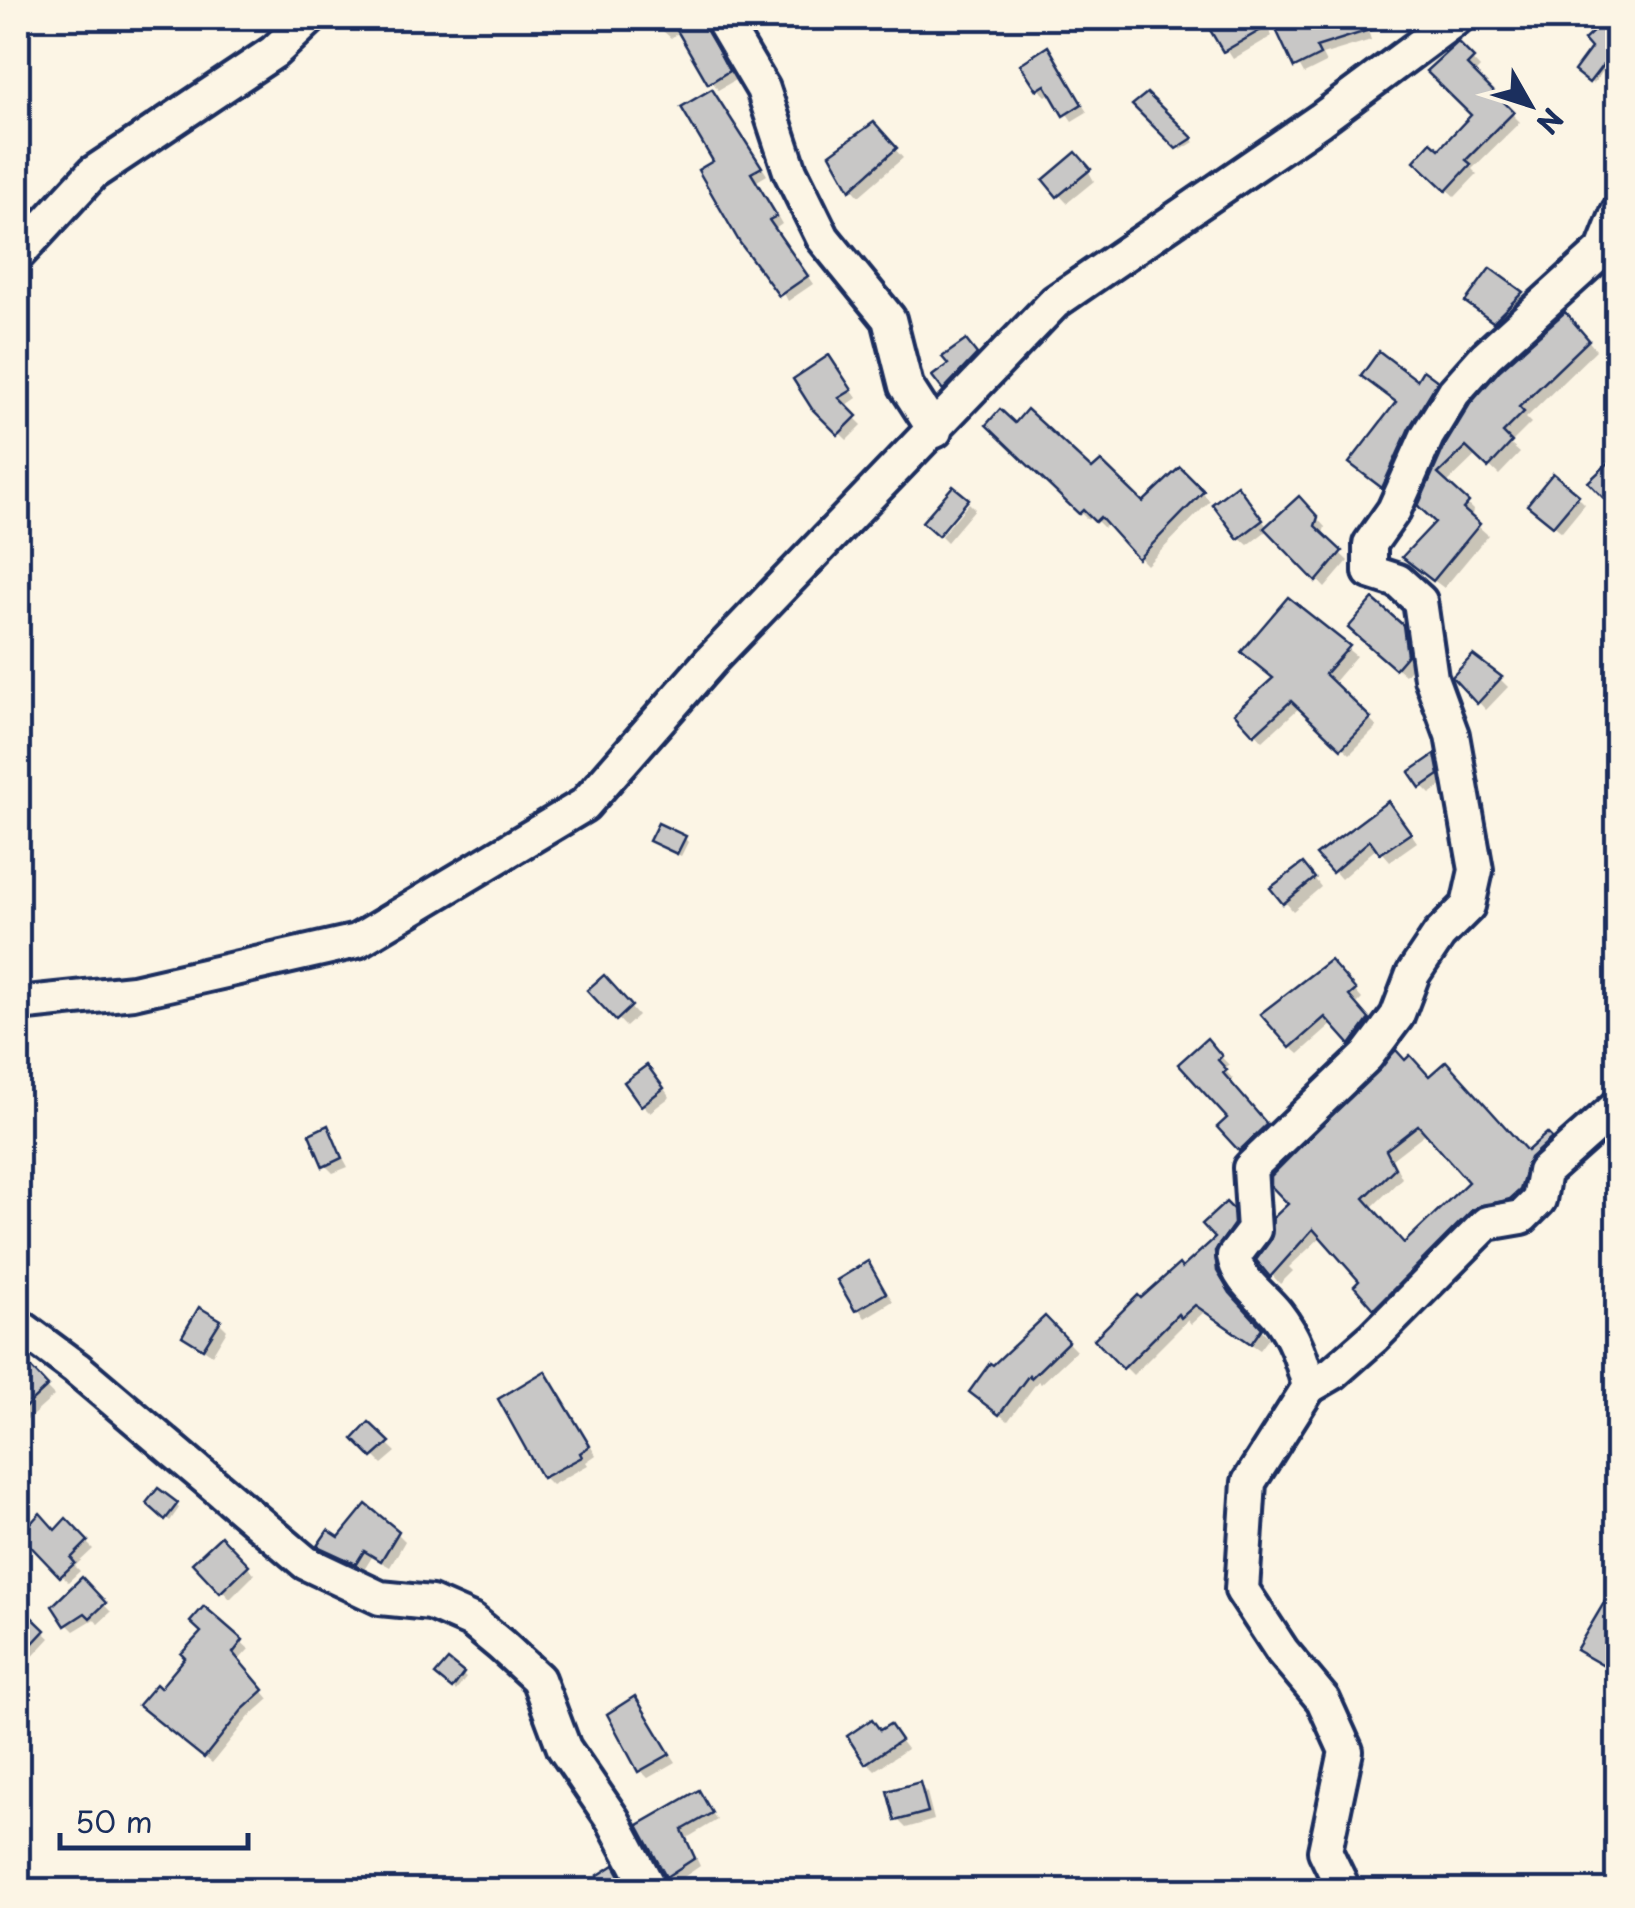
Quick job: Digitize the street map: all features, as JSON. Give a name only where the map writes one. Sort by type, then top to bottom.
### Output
[{"type":"street","points":[[18,254],[94,173],[274,52],[310,18]]},
{"type":"street","points":[[721,18],[764,90],[790,172],[823,238],[888,319],[906,386],[935,431]]},
{"type":"street","points":[[18,1004],[132,992],[357,941],[584,805],[710,660],[935,431],[1055,302],[1320,120],[1457,18]]},
{"type":"street","points":[[1309,1387],[1300,1348],[1277,1313],[1237,1271],[1234,1256],[1254,1230],[1250,1168],[1276,1138],[1368,1056],[1396,1016],[1412,974],[1439,935],[1468,906],[1476,870],[1469,811],[1452,736],[1431,678],[1420,601],[1398,581],[1370,572],[1370,544],[1394,510],[1427,436],[1454,392],[1486,356],[1603,250],[1618,212]]},
{"type":"street","points":[[1344,1890],[1325,1852],[1346,1751],[1323,1700],[1282,1651],[1242,1590],[1249,1482],[1309,1387],[1360,1349],[1488,1222],[1522,1217],[1539,1200],[1544,1172],[1618,1106]]},
{"type":"street","points":[[18,1326],[90,1380],[306,1563],[380,1598],[431,1603],[472,1621],[500,1644],[538,1678],[564,1748],[613,1820],[650,1890]]},
{"type":"building","points":[[701,18],[729,71],[708,84],[675,27]]},
{"type":"building","points":[[1203,18],[1394,18],[1395,22],[1316,47],[1320,55],[1294,68],[1273,23],[1223,52]]},
{"type":"building","points":[[1618,19],[1618,45],[1589,83],[1574,71],[1591,48],[1584,40],[1602,23],[1605,27]]},
{"type":"building","points":[[1458,42],[1474,58],[1467,65],[1514,112],[1466,160],[1471,164],[1446,191],[1414,161],[1431,142],[1439,149],[1471,115],[1426,71]]},
{"type":"building","points":[[1048,46],[1082,104],[1063,116],[1045,85],[1037,90],[1020,64]]},
{"type":"building","points":[[712,89],[762,167],[751,173],[777,216],[769,220],[808,276],[779,296],[740,243],[698,170],[713,161],[681,107]]},
{"type":"building","points":[[1147,93],[1193,138],[1176,149],[1132,105]]},
{"type":"building","points":[[874,122],[897,148],[850,190],[830,154]]},
{"type":"building","points":[[1076,152],[1091,169],[1057,197],[1043,180]]},
{"type":"building","points":[[1490,268],[1523,292],[1493,322],[1465,302]]},
{"type":"building","points":[[1565,312],[1589,340],[1519,407],[1524,412],[1503,433],[1512,442],[1488,468],[1466,447],[1438,474],[1469,502],[1463,509],[1480,524],[1433,581],[1402,557],[1435,522],[1418,506],[1445,445],[1470,404],[1500,370]]},
{"type":"building","points":[[966,340],[977,354],[943,390],[932,376],[948,364],[942,357]]},
{"type":"building","points":[[1379,351],[1417,380],[1423,370],[1438,381],[1409,428],[1382,488],[1349,463],[1396,402],[1361,376]]},
{"type":"building","points":[[829,355],[852,390],[839,398],[857,416],[838,435],[812,409],[793,379]]},
{"type":"building","points":[[1000,409],[1015,423],[1027,409],[1092,469],[1101,461],[1143,502],[1180,467],[1204,491],[1138,559],[1100,517],[1095,522],[1083,510],[1079,514],[986,425]]},
{"type":"building","points":[[1618,454],[1618,513],[1588,482]]},
{"type":"building","points":[[1553,473],[1579,495],[1553,526],[1527,505]]},
{"type":"building","points":[[1237,485],[1263,520],[1238,539],[1212,504]]},
{"type":"building","points":[[953,486],[969,499],[938,536],[922,522]]},
{"type":"building","points":[[1299,496],[1318,517],[1315,526],[1342,551],[1316,582],[1264,528]]},
{"type":"building","points":[[1288,597],[1350,646],[1325,674],[1371,718],[1341,749],[1291,701],[1254,735],[1234,713],[1273,678],[1241,652]]},
{"type":"building","points":[[1373,599],[1403,625],[1407,655],[1395,669],[1348,628]]},
{"type":"building","points":[[1473,655],[1502,677],[1477,704],[1452,677]]},
{"type":"building","points":[[1435,754],[1439,775],[1420,788],[1409,772]]},
{"type":"building","points":[[1388,801],[1411,833],[1380,854],[1370,840],[1332,873],[1316,855]]},
{"type":"building","points":[[658,823],[686,836],[677,854],[649,841]]},
{"type":"building","points":[[1303,863],[1315,878],[1283,904],[1270,888]]},
{"type":"building","points":[[1330,960],[1356,990],[1349,996],[1369,1019],[1350,1045],[1325,1017],[1290,1048],[1260,1014]]},
{"type":"building","points":[[604,975],[632,1006],[616,1021],[587,990]]},
{"type":"building","points":[[1207,1038],[1222,1056],[1218,1060],[1227,1070],[1223,1073],[1267,1124],[1239,1151],[1217,1127],[1227,1118],[1178,1064]]},
{"type":"building","points":[[1396,1050],[1405,1060],[1410,1055],[1429,1076],[1446,1061],[1527,1151],[1547,1133],[1552,1138],[1530,1158],[1520,1190],[1510,1199],[1473,1209],[1374,1309],[1354,1286],[1359,1281],[1313,1229],[1270,1277],[1256,1260],[1270,1241],[1273,1218],[1288,1204],[1271,1186],[1271,1176]],"holes":[[[1418,1125],[1468,1182],[1404,1243],[1364,1198],[1395,1168],[1386,1150]]]},
{"type":"building","points":[[647,1065],[664,1088],[641,1106],[624,1082]]},
{"type":"building","points":[[328,1125],[342,1158],[323,1167],[309,1134]]},
{"type":"building","points":[[1226,1202],[1233,1209],[1234,1224],[1215,1251],[1217,1271],[1230,1293],[1262,1328],[1251,1344],[1195,1305],[1181,1318],[1178,1314],[1123,1369],[1094,1339],[1138,1295],[1141,1298],[1179,1264],[1182,1268],[1215,1238],[1202,1224]]},
{"type":"building","points":[[868,1261],[886,1293],[855,1311],[837,1280]]},
{"type":"building","points":[[199,1307],[221,1320],[203,1349],[182,1336]]},
{"type":"building","points":[[1045,1316],[1069,1341],[1031,1378],[1029,1375],[999,1415],[969,1392],[990,1363],[993,1365]]},
{"type":"building","points":[[18,1354],[48,1386],[18,1414]]},
{"type":"building","points":[[545,1371],[590,1446],[580,1453],[582,1457],[542,1478],[498,1399]]},
{"type":"building","points":[[369,1422],[390,1442],[372,1458],[353,1439]]},
{"type":"building","points":[[158,1488],[178,1503],[165,1520],[146,1503]]},
{"type":"building","points":[[366,1504],[399,1531],[381,1561],[364,1551],[356,1564],[317,1546],[328,1530],[339,1537]]},
{"type":"building","points":[[40,1513],[55,1530],[66,1518],[88,1541],[71,1558],[75,1563],[60,1577],[20,1535]]},
{"type":"building","points":[[221,1536],[249,1565],[220,1593],[192,1563]]},
{"type":"building","points":[[82,1577],[106,1603],[90,1618],[85,1613],[65,1626],[52,1606]]},
{"type":"building","points":[[1618,1579],[1618,1658],[1611,1670],[1576,1650]]},
{"type":"building","points":[[18,1604],[45,1630],[18,1659]]},
{"type":"building","points":[[204,1606],[243,1640],[233,1653],[264,1690],[242,1710],[204,1758],[138,1705],[156,1684],[160,1688],[185,1658],[181,1654],[201,1632],[190,1622]]},
{"type":"building","points":[[448,1660],[464,1673],[452,1689],[435,1675]]},
{"type":"building","points":[[635,1696],[670,1754],[638,1772],[607,1714]]},
{"type":"building","points":[[872,1719],[880,1730],[890,1724],[901,1740],[865,1764],[847,1736]]},
{"type":"building","points":[[920,1782],[928,1812],[895,1821],[887,1791]]},
{"type":"building","points":[[699,1790],[712,1813],[682,1830],[695,1858],[666,1877],[638,1825]]},
{"type":"building","points":[[614,1865],[628,1890],[605,1890],[597,1876]]}]
